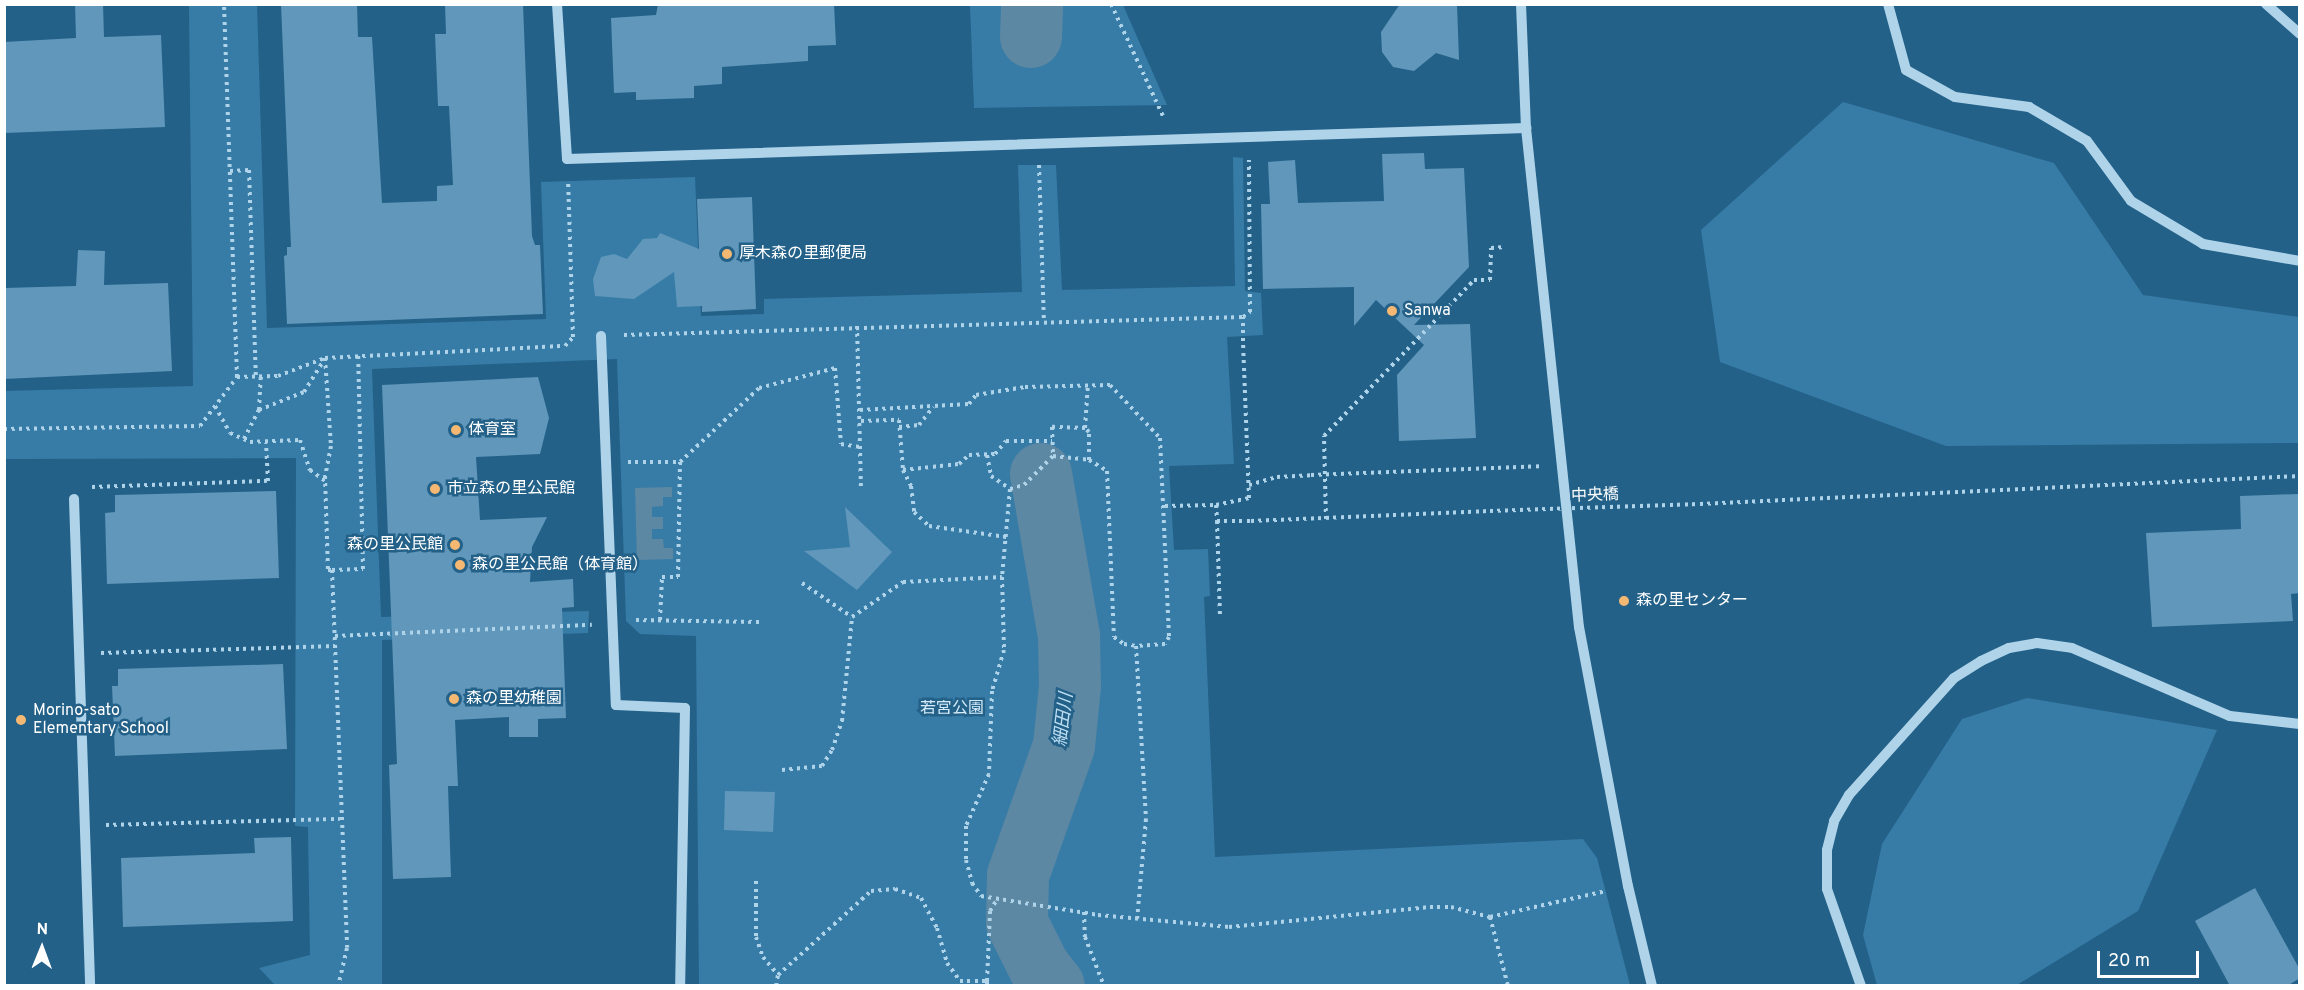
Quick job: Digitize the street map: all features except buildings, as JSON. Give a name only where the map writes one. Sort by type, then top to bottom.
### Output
[{"type":"street","points":[[557,4],[567,159],[1172,137],[1526,128]]},
{"type":"street","points":[[1521,4],[1526,128],[1579,627],[1628,886],[1652,986]]},
{"type":"street","points":[[1888,4],[1906,70],[1955,97],[2029,107],[2087,141],[2131,201],[2203,244],[2300,261]]},
{"type":"street","points":[[2266,4],[2300,34]]},
{"type":"street","points":[[601,336],[616,705],[685,708],[680,986]]},
{"type":"street","points":[[74,499],[90,986]]},
{"type":"street","points":[[1861,986],[1827,888],[1827,850],[1834,821],[1849,795],[1954,678],[1981,661],[2009,648],[2037,644],[2072,648],[2230,716],[2300,724]]},
{"type":"path","points":[[4,429],[200,426],[237,378],[224,4]]},
{"type":"path","points":[[1111,4],[1172,137]]},
{"type":"path","points":[[573,337],[857,326],[1243,317],[1250,312],[1249,136]]},
{"type":"path","points":[[237,378],[278,376],[325,358],[566,346],[573,337],[567,159]]},
{"type":"path","points":[[1039,161],[1044,321]]},
{"type":"path","points":[[230,171],[249,170],[259,410],[244,440]]},
{"type":"path","points":[[1324,519],[1324,436],[1474,280],[1490,280],[1491,248],[1504,247]]},
{"type":"path","points":[[1165,506],[1216,505],[1249,498],[1243,317]]},
{"type":"path","points":[[857,326],[861,488]]},
{"type":"path","points":[[325,358],[331,446],[325,482],[328,570],[363,569],[358,356]]},
{"type":"path","points":[[259,410],[304,392],[325,358]]},
{"type":"path","points":[[606,462],[680,462],[759,388],[835,368],[841,444],[861,447]]},
{"type":"path","points":[[860,410],[969,404],[976,395],[1025,387],[1088,383],[1110,385],[1160,438],[1165,506],[1169,637],[1165,644],[1137,646],[1124,644],[1114,637],[1107,471],[1089,460],[1053,456]]},
{"type":"path","points":[[1088,383],[1085,428],[1089,432],[1089,460]]},
{"type":"path","points":[[215,405],[230,433],[244,440],[266,443],[288,438],[300,441],[310,470],[325,482]]},
{"type":"path","points":[[899,427],[919,425],[934,406]]},
{"type":"path","points":[[861,421],[899,420],[903,470],[911,486],[914,512],[928,526],[1006,537]]},
{"type":"path","points":[[1011,489],[1024,485],[1053,456],[1052,428],[1085,428]]},
{"type":"path","points":[[903,470],[959,464],[969,455],[995,454],[1006,441],[1052,441]]},
{"type":"path","points":[[74,499],[88,487],[268,481],[266,443]]},
{"type":"path","points":[[987,455],[991,476],[1011,489]]},
{"type":"path","points":[[660,620],[662,577],[678,577],[680,462]]},
{"type":"path","points":[[1250,485],[1277,477],[1561,465]]},
{"type":"path","name":"中央橋","points":[[1217,521],[1700,504],[2300,476]]},
{"type":"path","points":[[1011,489],[1002,577],[1004,650],[992,691],[989,774],[966,826],[972,883],[981,896],[996,901],[1038,903],[1137,919],[1229,927],[1430,907],[1451,907],[1490,917],[1628,886]]},
{"type":"path","points":[[1216,505],[1220,617]]},
{"type":"path","points":[[332,570],[340,819],[347,948],[338,986]]},
{"type":"path","points":[[852,616],[903,582],[1002,577]]},
{"type":"path","points":[[802,583],[852,616]]},
{"type":"path","points":[[782,770],[822,766],[832,750],[842,721],[852,616]]},
{"type":"path","points":[[334,636],[614,621],[759,622]]},
{"type":"path","points":[[79,654],[335,646]]},
{"type":"path","points":[[1137,646],[1146,819],[1137,919]]},
{"type":"path","points":[[84,825],[340,819]]},
{"type":"path","points":[[756,881],[756,937],[763,957],[778,975]]},
{"type":"path","points":[[776,986],[778,975],[871,891],[895,889],[921,898],[937,927],[947,963],[960,981],[987,983],[990,911],[996,901]]},
{"type":"path","points":[[1084,912],[1085,937],[1104,986]]},
{"type":"path","points":[[1490,917],[1508,986]]},
{"type":"green space","name":"若宮公園","points":[[189,5],[257,5],[267,328],[546,319],[541,182],[695,177],[701,316],[764,314],[764,299],[1022,292],[1018,165],[1056,165],[1062,290],[1235,286],[1233,157],[1243,158],[1245,291],[1261,293],[1263,335],[1227,337],[1234,464],[1169,466],[1174,550],[1208,549],[1210,596],[1204,597],[1215,857],[1583,839],[1597,858],[1630,985],[699,985],[696,636],[640,634],[626,621],[617,359],[372,369],[381,617],[589,611],[588,633],[382,640],[382,985],[275,985],[259,968],[310,955],[308,827],[295,826],[296,458],[5,459],[4,391],[193,386]]},
{"type":"green space","points":[[970,5],[1123,5],[1167,105],[974,108]]},
{"type":"green space","points":[[1843,102],[2054,163],[2143,295],[2299,317],[2299,443],[1946,446],[1720,362],[1701,230]]},
{"type":"green space","points":[[2027,698],[2217,730],[2138,911],[2017,985],[1877,985],[1863,935],[1882,844],[1962,719]]},
{"type":"shaded area","points":[[672,487],[672,497],[663,497],[663,506],[652,507],[652,517],[663,517],[663,529],[652,529],[652,539],[663,539],[664,548],[673,548],[673,559],[637,560],[635,488]]},
{"type":"waterway","name":"細田川","points":[[1031,37],[1032,4]]},
{"type":"waterway","name":"細田川","points":[[1041,474],[1069,636],[1070,686],[1064,746],[1018,875],[1017,923],[1039,967],[1054,986]]},
{"type":"place","name":"厚木森の里郵便局","points":[[727,254]]},
{"type":"place","name":"Sanwa","points":[[1392,311]]},
{"type":"place","name":"体育室","points":[[456,430]]},
{"type":"place","name":"市立森の里公民館","points":[[435,489]]},
{"type":"place","name":"森の里公民館","points":[[455,545]]},
{"type":"place","name":"森の里公民館（体育館）","points":[[460,565]]},
{"type":"place","name":"森の里センター","points":[[1624,601]]},
{"type":"place","name":"森の里幼稚園","points":[[454,699]]},
{"type":"place","name":"Morino-sato Elementary School","points":[[21,720]]}]
